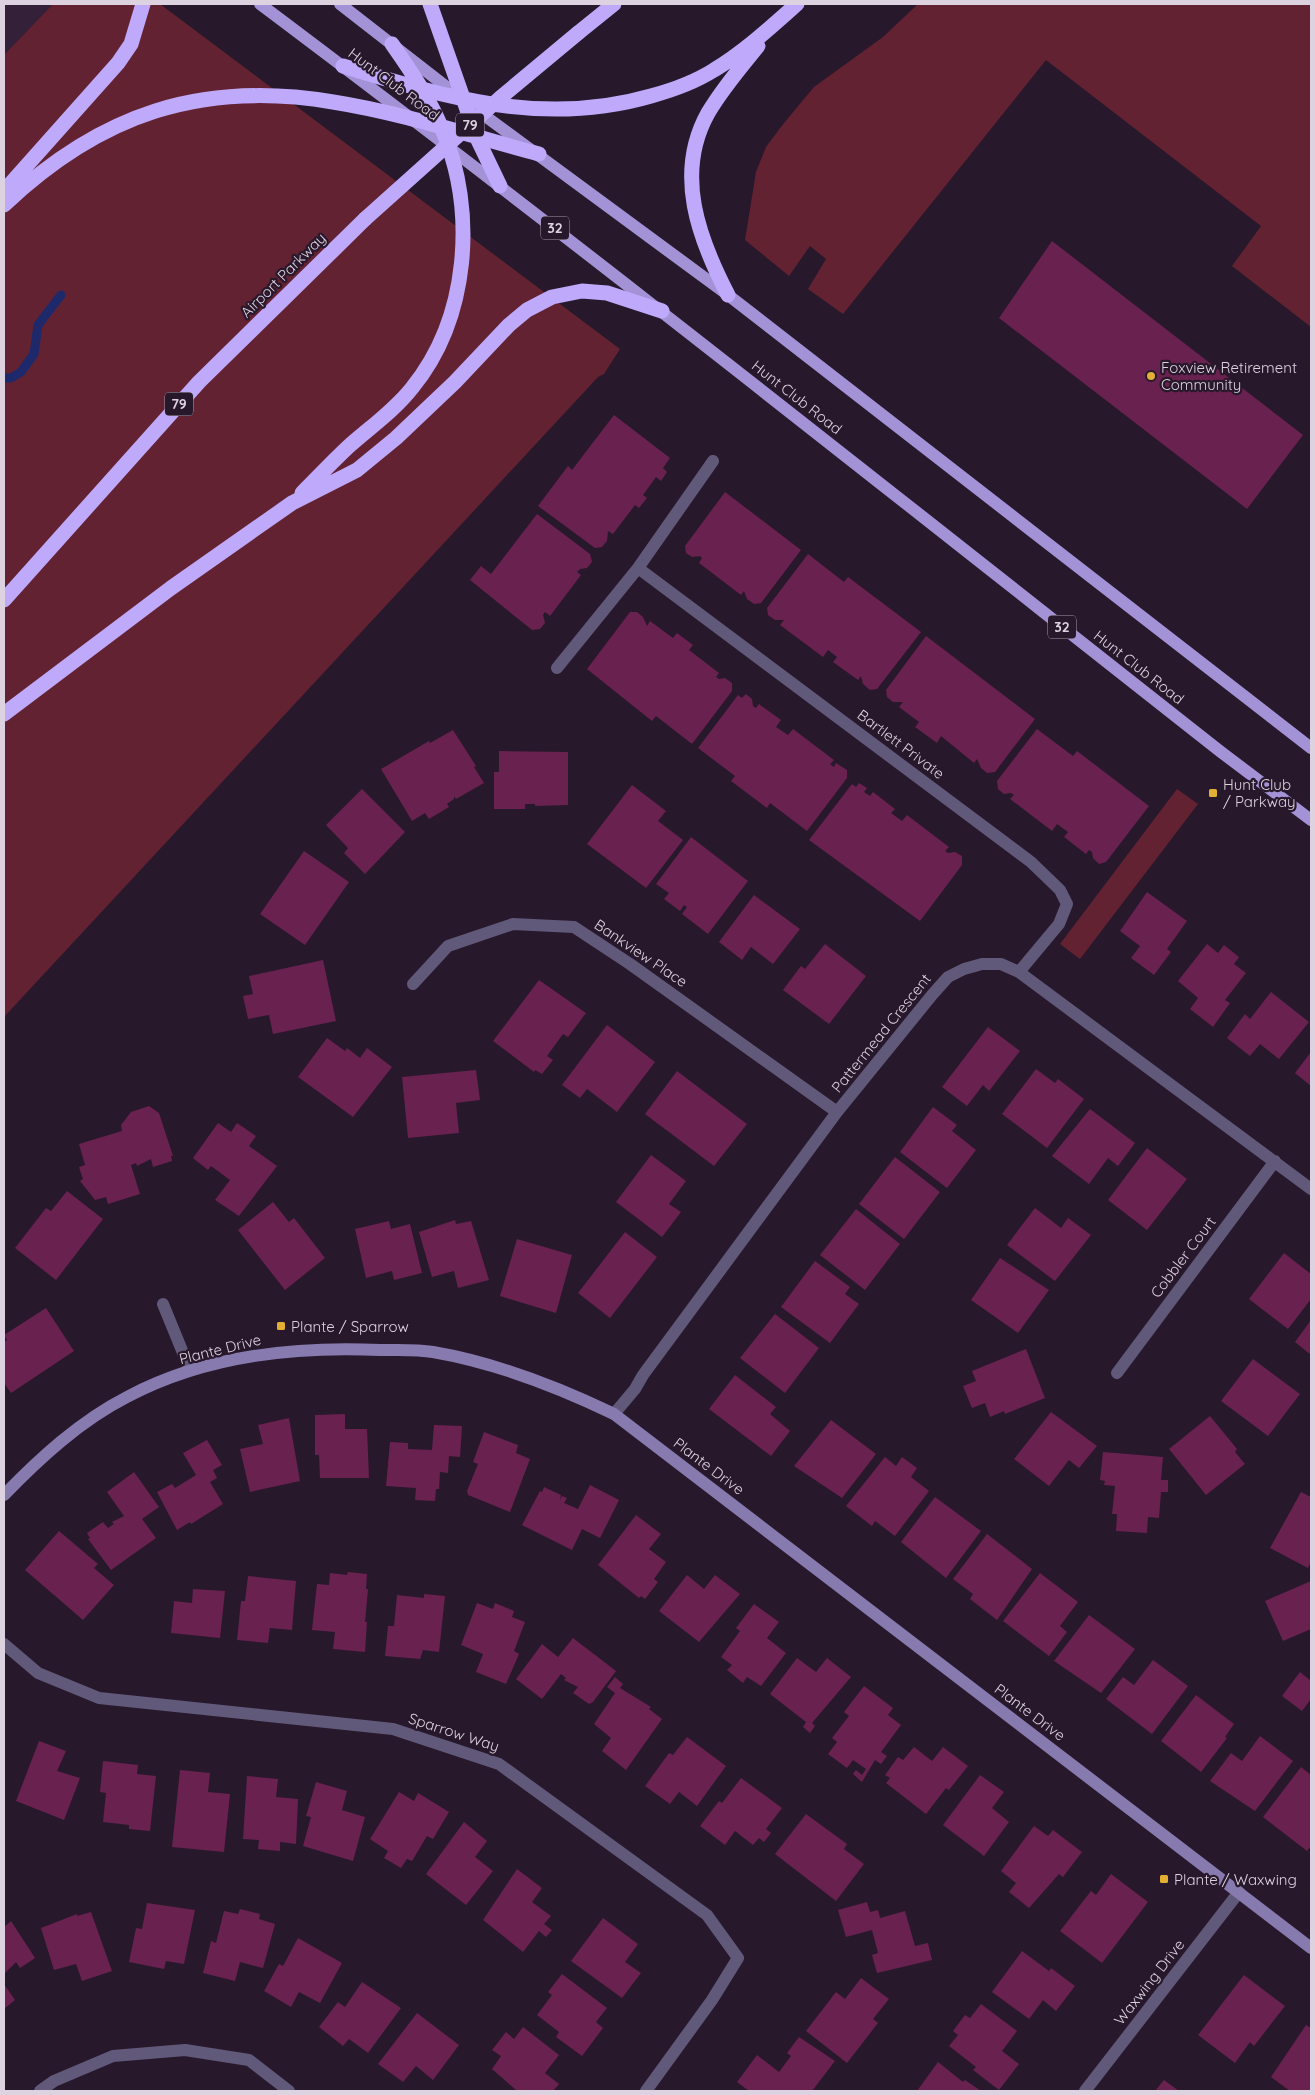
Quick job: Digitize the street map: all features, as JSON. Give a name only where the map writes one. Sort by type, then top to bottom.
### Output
[{"type":"highway","points":[[4,191],[118,63],[130,44],[143,4]]},
{"type":"highway","points":[[430,4],[462,99],[477,138],[500,186]]},
{"type":"highway","name":"Airport Parkway","points":[[4,600],[193,390],[365,219],[486,111],[614,4]]},
{"type":"highway","points":[[344,66],[424,90],[462,99],[546,110],[599,108],[634,101],[690,83],[713,71],[734,57],[796,4]]},
{"type":"highway","points":[[728,295],[711,262],[693,206],[693,160],[698,136],[711,108],[776,23]]},
{"type":"highway","points":[[292,503],[411,389],[428,366],[441,343],[456,294],[463,244],[460,205],[448,145],[424,90],[392,44]]},
{"type":"highway","points":[[4,205],[31,179],[92,137],[127,120],[164,107],[200,100],[262,95],[333,101],[415,120],[442,129],[539,154]]},
{"type":"highway","points":[[4,714],[171,588],[292,503],[357,470],[396,438],[436,401],[509,325],[528,310],[546,300],[582,291],[607,293],[662,311]]},
{"type":"main road","name":"Hunt Club Road","points":[[260,4],[448,145],[662,311],[1221,752],[1311,820]]},
{"type":"main road","name":"Hunt Club Road","points":[[340,4],[462,99],[728,295],[1311,748]]},
{"type":"street","points":[[557,668],[638,568],[713,461]]},
{"type":"street","name":"Bartlett Private","points":[[638,568],[1031,862],[1060,890],[1068,904],[1058,924],[1019,972]]},
{"type":"street","name":"Bankview Place","points":[[413,984],[448,946],[513,924],[574,927],[630,964],[837,1112]]},
{"type":"street","name":"Pattermead Crescent","points":[[614,1414],[635,1389],[643,1375],[837,1112],[948,977],[964,969],[982,964],[1000,964],[1019,972],[1311,1189]]},
{"type":"street","name":"Cobbler Court","points":[[1117,1373],[1275,1161]]},
{"type":"street","points":[[163,1304],[190,1370]]},
{"type":"street","name":"Plante Drive","points":[[4,1496],[72,1432],[127,1396],[190,1370],[252,1354],[342,1348],[431,1352],[491,1366],[562,1388],[614,1414],[1311,1948]]},
{"type":"street","name":"Sparrow Way","points":[[4,1644],[38,1673],[100,1698],[282,1719],[393,1729],[500,1764],[707,1915],[738,1958],[712,2000],[646,2091]]},
{"type":"street","name":"Waxwing Drive","points":[[1085,2091],[1239,1892]]},
{"type":"street","points":[[40,2091],[54,2081],[113,2056],[184,2050],[249,2060],[289,2091]]},
{"type":"shaded area","points":[[4,4],[53,4],[4,55]]},
{"type":"shaded area","points":[[53,4],[160,4],[620,349],[604,374],[598,377],[4,1017],[4,55]]},
{"type":"shaded area","points":[[918,4],[1311,4],[1311,327],[1232,266],[1261,226],[1046,60],[843,314],[808,289],[826,259],[810,246],[789,276],[745,240],[756,172],[766,147],[814,87],[883,37]]},
{"type":"shaded area","points":[[1177,789],[1198,804],[1080,959],[1060,944]]},
{"type":"building","name":"Foxview Retirement Community","points":[[1052,241],[1303,435],[1247,509],[999,318]]},
{"type":"building","points":[[614,415],[670,458],[663,468],[667,472],[661,481],[656,477],[643,495],[647,498],[639,508],[635,505],[613,534],[608,531],[607,541],[602,547],[595,548],[538,506],[568,466],[572,470]]},
{"type":"building","points":[[725,492],[801,550],[761,603],[754,604],[747,599],[744,591],[741,595],[699,563],[702,558],[700,556],[692,557],[686,553],[685,546]]},
{"type":"building","points":[[537,514],[590,554],[592,562],[587,568],[580,569],[577,572],[581,575],[550,616],[545,612],[543,615],[545,623],[540,629],[532,630],[470,580],[481,566],[491,574]]},
{"type":"building","points":[[808,554],[844,582],[848,577],[921,632],[877,689],[870,690],[863,684],[861,676],[858,680],[833,662],[837,657],[828,650],[823,657],[780,625],[784,620],[775,620],[768,615],[767,608]]},
{"type":"building","points":[[630,612],[637,612],[643,617],[647,626],[650,621],[673,638],[677,633],[693,645],[689,650],[719,673],[716,677],[719,679],[725,678],[732,683],[732,691],[692,744],[656,716],[652,721],[587,669]]},
{"type":"building","points":[[926,636],[1035,719],[995,772],[987,773],[981,768],[977,759],[974,763],[941,736],[937,743],[915,727],[919,722],[899,707],[903,702],[893,702],[887,697],[886,690]]},
{"type":"building","points":[[746,694],[752,699],[753,706],[756,708],[759,704],[781,720],[776,727],[788,735],[793,729],[834,760],[830,764],[834,767],[836,763],[847,770],[847,778],[807,831],[770,803],[767,808],[731,781],[735,776],[698,748],[738,695],[742,698]]},
{"type":"building","points":[[1037,729],[1073,756],[1077,751],[1149,806],[1106,862],[1099,864],[1093,858],[1092,852],[1089,850],[1086,854],[1064,837],[1068,832],[1057,824],[1052,831],[1010,799],[1014,795],[1011,793],[1004,794],[998,789],[997,781]]},
{"type":"building","points":[[453,730],[476,766],[474,767],[484,783],[456,799],[454,796],[454,799],[447,804],[449,807],[429,819],[425,813],[412,821],[381,769],[429,741],[430,743]]},
{"type":"building","points":[[499,751],[568,752],[568,805],[535,806],[535,804],[525,804],[525,809],[494,809],[494,772],[499,772]]},
{"type":"building","points":[[859,783],[867,788],[864,792],[870,796],[873,792],[895,809],[891,813],[902,821],[907,815],[949,847],[945,851],[948,853],[955,852],[962,856],[962,865],[920,921],[809,840],[852,784],[856,787]]},
{"type":"building","points":[[632,785],[666,811],[658,821],[683,840],[646,888],[587,844]]},
{"type":"building","points":[[362,789],[405,832],[365,874],[344,853],[348,848],[326,825]]},
{"type":"building","points":[[691,837],[748,881],[708,934],[682,914],[687,907],[684,905],[680,911],[664,899],[669,893],[656,884]]},
{"type":"building","points":[[304,851],[349,882],[305,945],[260,914]]},
{"type":"building","points":[[1147,892],[1187,921],[1167,949],[1171,952],[1154,975],[1131,958],[1140,946],[1120,931]]},
{"type":"building","points":[[754,895],[800,929],[773,964],[751,947],[742,960],[719,942]]},
{"type":"building","points":[[825,944],[866,976],[829,1024],[783,990],[801,966],[805,969]]},
{"type":"building","points":[[1207,944],[1218,953],[1224,945],[1239,957],[1234,964],[1246,973],[1225,1000],[1230,1003],[1213,1027],[1190,1009],[1198,998],[1178,981]]},
{"type":"building","points":[[323,960],[336,1021],[273,1034],[269,1015],[248,1019],[243,996],[253,994],[249,976]]},
{"type":"building","points":[[539,980],[586,1013],[568,1037],[563,1034],[547,1056],[553,1060],[542,1074],[535,1070],[534,1072],[493,1041]]},
{"type":"building","points":[[1271,992],[1309,1022],[1279,1059],[1260,1044],[1250,1056],[1227,1038],[1245,1014],[1250,1019]]},
{"type":"building","points":[[607,1025],[655,1062],[617,1112],[587,1089],[580,1098],[562,1085]]},
{"type":"building","points":[[988,1027],[1020,1051],[989,1091],[983,1085],[967,1106],[942,1087]]},
{"type":"building","points":[[327,1038],[345,1051],[347,1048],[360,1058],[367,1048],[392,1067],[353,1117],[298,1077]]},
{"type":"building","points":[[1311,1052],[1311,1086],[1295,1073]]},
{"type":"building","points":[[1036,1069],[1055,1083],[1058,1079],[1084,1099],[1047,1148],[1002,1114]]},
{"type":"building","points":[[476,1070],[480,1100],[456,1103],[459,1133],[408,1138],[402,1077]]},
{"type":"building","points":[[677,1071],[747,1124],[714,1166],[645,1114]]},
{"type":"building","points":[[149,1106],[159,1113],[173,1156],[171,1156],[172,1161],[153,1167],[151,1159],[137,1166],[136,1163],[131,1165],[140,1194],[108,1204],[106,1197],[95,1200],[80,1181],[83,1179],[79,1167],[85,1165],[79,1144],[122,1131],[121,1125],[131,1112]]},
{"type":"building","points":[[933,1107],[957,1125],[952,1131],[976,1150],[947,1188],[900,1152]]},
{"type":"building","points":[[1090,1109],[1135,1143],[1118,1166],[1108,1158],[1089,1184],[1052,1156]]},
{"type":"building","points":[[218,1123],[231,1132],[237,1123],[256,1136],[249,1146],[277,1166],[239,1216],[215,1200],[230,1180],[211,1166],[208,1170],[193,1158]]},
{"type":"building","points":[[1147,1148],[1187,1179],[1147,1230],[1108,1200]]},
{"type":"building","points":[[651,1155],[686,1181],[669,1204],[681,1212],[662,1237],[616,1202]]},
{"type":"building","points":[[895,1157],[940,1192],[904,1239],[859,1204]]},
{"type":"building","points":[[67,1191],[103,1219],[56,1280],[15,1248],[46,1208],[51,1211]]},
{"type":"building","points":[[273,1202],[289,1222],[294,1218],[325,1258],[285,1290],[238,1230]]},
{"type":"building","points":[[1035,1208],[1061,1228],[1068,1218],[1091,1235],[1055,1281],[1007,1245]]},
{"type":"building","points":[[856,1209],[900,1244],[865,1290],[820,1255]]},
{"type":"building","points":[[455,1220],[456,1224],[471,1221],[489,1280],[458,1288],[454,1271],[432,1277],[419,1232]]},
{"type":"building","points":[[389,1221],[391,1229],[410,1224],[422,1273],[394,1280],[392,1271],[366,1278],[355,1229]]},
{"type":"building","points":[[625,1232],[657,1257],[610,1318],[578,1293]]},
{"type":"building","points":[[517,1239],[572,1255],[556,1313],[500,1296]]},
{"type":"building","points":[[1284,1253],[1311,1274],[1311,1299],[1288,1329],[1249,1299]]},
{"type":"building","points":[[1000,1258],[1049,1290],[1018,1333],[971,1300]]},
{"type":"building","points":[[815,1261],[850,1287],[845,1294],[859,1304],[830,1343],[781,1307]]},
{"type":"building","points":[[46,1308],[74,1351],[11,1393],[4,1383],[4,1342],[7,1340],[4,1335]]},
{"type":"building","points":[[775,1314],[819,1348],[785,1393],[740,1358]]},
{"type":"building","points":[[1311,1320],[1311,1355],[1295,1342]]},
{"type":"building","points":[[1026,1349],[1045,1398],[1005,1414],[1004,1411],[990,1417],[985,1403],[972,1408],[963,1386],[976,1381],[972,1371]]},
{"type":"building","points":[[1253,1359],[1300,1394],[1268,1436],[1221,1401]]},
{"type":"building","points":[[735,1375],[776,1407],[770,1414],[790,1431],[771,1456],[709,1409]]},
{"type":"building","points":[[1051,1412],[1097,1446],[1079,1468],[1069,1460],[1049,1486],[1014,1459]]},
{"type":"building","points":[[345,1414],[345,1429],[367,1429],[369,1478],[320,1478],[319,1455],[315,1455],[315,1415]]},
{"type":"building","points":[[1210,1416],[1237,1449],[1235,1452],[1245,1464],[1206,1495],[1169,1449]]},
{"type":"building","points":[[289,1418],[300,1481],[250,1492],[240,1449],[263,1444],[258,1425]]},
{"type":"building","points":[[831,1420],[876,1454],[842,1498],[794,1466]]},
{"type":"building","points":[[434,1425],[462,1426],[460,1457],[449,1456],[448,1473],[440,1472],[439,1489],[436,1489],[435,1501],[415,1500],[416,1488],[386,1486],[390,1442],[408,1443],[408,1449],[432,1450]]},
{"type":"building","points":[[484,1432],[518,1445],[516,1453],[530,1459],[510,1512],[468,1495],[467,1491],[478,1464],[473,1462]]},
{"type":"building","points":[[207,1440],[222,1465],[213,1470],[217,1478],[210,1482],[223,1504],[191,1524],[190,1522],[177,1530],[157,1492],[172,1484],[175,1488],[196,1475],[183,1453]]},
{"type":"building","points":[[1103,1452],[1163,1457],[1161,1480],[1168,1480],[1168,1492],[1161,1492],[1159,1518],[1148,1517],[1147,1533],[1116,1531],[1117,1514],[1112,1514],[1115,1486],[1104,1485],[1105,1481],[1100,1480]]},
{"type":"building","points":[[885,1457],[896,1466],[902,1457],[917,1468],[911,1477],[929,1491],[895,1536],[875,1521],[872,1526],[846,1506]]},
{"type":"building","points":[[134,1472],[159,1507],[142,1519],[156,1538],[111,1570],[88,1539],[90,1538],[87,1533],[103,1522],[108,1528],[114,1524],[112,1522],[124,1516],[107,1492]]},
{"type":"building","points":[[590,1485],[619,1500],[600,1538],[582,1529],[572,1550],[522,1525],[544,1487],[561,1495],[560,1500],[562,1496],[567,1498],[564,1503],[578,1509]]},
{"type":"building","points":[[1301,1492],[1311,1497],[1311,1561],[1308,1568],[1270,1548]]},
{"type":"building","points":[[935,1497],[981,1531],[946,1578],[901,1542]]},
{"type":"building","points":[[636,1515],[661,1534],[649,1549],[666,1562],[654,1579],[658,1582],[645,1599],[641,1596],[639,1598],[598,1565]]},
{"type":"building","points":[[59,1531],[98,1564],[94,1568],[114,1585],[83,1620],[25,1570]]},
{"type":"building","points":[[987,1534],[1032,1569],[997,1620],[970,1599],[973,1594],[953,1579]]},
{"type":"building","points":[[348,1572],[367,1574],[365,1652],[333,1649],[335,1632],[312,1630],[317,1584],[329,1585],[330,1573],[347,1575]]},
{"type":"building","points":[[1040,1573],[1078,1602],[1060,1626],[1067,1632],[1049,1656],[1003,1621]]},
{"type":"building","points":[[687,1575],[704,1589],[715,1575],[740,1594],[699,1642],[659,1611]]},
{"type":"building","points":[[248,1576],[296,1581],[292,1630],[270,1628],[268,1643],[237,1640],[241,1601],[245,1601]]},
{"type":"building","points":[[1311,1581],[1311,1629],[1283,1641],[1265,1601]]},
{"type":"building","points":[[193,1589],[225,1591],[220,1638],[171,1633],[174,1601],[192,1603]]},
{"type":"building","points":[[424,1594],[445,1596],[439,1652],[423,1650],[420,1659],[385,1656],[388,1626],[394,1626],[397,1595],[424,1598]]},
{"type":"building","points":[[477,1603],[493,1609],[495,1603],[514,1611],[512,1617],[525,1622],[514,1651],[519,1654],[506,1684],[476,1672],[483,1654],[461,1645]]},
{"type":"building","points":[[754,1604],[779,1622],[767,1638],[786,1653],[761,1686],[747,1677],[743,1683],[727,1670],[732,1665],[721,1657],[740,1631],[736,1628]]},
{"type":"building","points":[[1089,1615],[1135,1649],[1101,1693],[1054,1661]]},
{"type":"building","points":[[573,1638],[616,1671],[593,1702],[589,1704],[573,1693],[578,1687],[564,1680],[566,1678],[561,1674],[542,1699],[516,1679],[542,1644],[558,1657]]},
{"type":"building","points":[[797,1658],[816,1672],[827,1658],[851,1677],[812,1723],[815,1726],[810,1733],[803,1727],[806,1722],[770,1694]]},
{"type":"building","points":[[1153,1660],[1188,1686],[1152,1734],[1106,1699],[1123,1677],[1134,1685]]},
{"type":"building","points":[[1300,1672],[1311,1681],[1311,1699],[1302,1711],[1282,1696]]},
{"type":"building","points":[[615,1677],[623,1684],[620,1688],[651,1707],[649,1709],[662,1719],[626,1770],[602,1751],[611,1738],[594,1724],[615,1693],[607,1687]]},
{"type":"building","points":[[864,1686],[893,1708],[888,1715],[901,1725],[881,1752],[887,1756],[881,1764],[875,1760],[862,1782],[853,1774],[856,1770],[862,1775],[866,1769],[853,1760],[847,1768],[828,1754],[837,1742],[832,1738],[849,1716],[844,1712]]},
{"type":"building","points":[[1196,1695],[1234,1724],[1225,1737],[1227,1738],[1201,1772],[1161,1741]]},
{"type":"building","points":[[1260,1736],[1293,1761],[1255,1811],[1210,1781],[1231,1753],[1242,1761]]},
{"type":"building","points":[[687,1737],[726,1766],[697,1806],[679,1792],[670,1804],[645,1786],[669,1753],[673,1755]]},
{"type":"building","points":[[39,1741],[66,1751],[57,1771],[80,1778],[64,1820],[16,1801]]},
{"type":"building","points":[[914,1747],[932,1761],[943,1747],[968,1766],[949,1790],[946,1788],[926,1814],[886,1783],[890,1778],[885,1775],[898,1757],[903,1760]]},
{"type":"building","points":[[103,1761],[138,1765],[137,1774],[156,1776],[150,1831],[129,1829],[129,1825],[103,1822],[106,1793],[100,1792]]},
{"type":"building","points":[[1301,1767],[1311,1775],[1311,1846],[1307,1851],[1263,1817]]},
{"type":"building","points":[[180,1770],[210,1773],[208,1792],[230,1794],[224,1852],[172,1847]]},
{"type":"building","points":[[980,1775],[1004,1792],[992,1808],[1009,1822],[984,1856],[943,1825]]},
{"type":"building","points":[[247,1776],[278,1779],[276,1797],[298,1799],[296,1844],[280,1842],[280,1851],[258,1849],[259,1840],[243,1839]]},
{"type":"building","points":[[741,1778],[782,1808],[766,1829],[771,1833],[764,1842],[759,1838],[753,1845],[735,1831],[725,1845],[700,1826],[719,1801],[722,1803]]},
{"type":"building","points":[[316,1782],[347,1791],[342,1810],[365,1817],[353,1861],[303,1846],[311,1817],[306,1816]]},
{"type":"building","points":[[399,1792],[414,1801],[418,1793],[449,1812],[433,1839],[427,1836],[412,1861],[407,1859],[401,1868],[384,1858],[388,1851],[370,1839]]},
{"type":"building","points":[[806,1814],[847,1844],[844,1849],[864,1864],[836,1901],[775,1854]]},
{"type":"building","points":[[464,1822],[487,1841],[475,1857],[493,1871],[466,1905],[426,1874]]},
{"type":"building","points":[[1034,1826],[1048,1836],[1053,1830],[1082,1852],[1063,1877],[1059,1874],[1029,1908],[1009,1892],[1016,1883],[1001,1871]]},
{"type":"building","points":[[517,1869],[542,1888],[532,1902],[551,1916],[544,1924],[552,1930],[546,1937],[539,1931],[523,1952],[483,1920]]},
{"type":"building","points":[[1111,1874],[1148,1902],[1102,1963],[1060,1931],[1091,1891],[1096,1895]]},
{"type":"building","points":[[867,1902],[870,1912],[878,1910],[880,1918],[905,1911],[915,1946],[928,1943],[932,1960],[877,1973],[872,1955],[878,1953],[872,1930],[846,1937],[838,1910]]},
{"type":"building","points":[[147,1903],[195,1910],[184,1964],[166,1961],[164,1969],[129,1962],[136,1928],[142,1929]]},
{"type":"building","points":[[240,1909],[260,1914],[259,1919],[275,1924],[263,1968],[240,1962],[235,1981],[203,1973],[211,1941],[216,1943],[224,1911],[238,1914]]},
{"type":"building","points":[[91,1912],[112,1971],[82,1981],[76,1964],[54,1970],[41,1928],[77,1914],[77,1916]]},
{"type":"building","points":[[603,1918],[638,1944],[625,1962],[641,1973],[622,1998],[571,1961]]},
{"type":"building","points":[[11,1921],[35,1958],[20,1968],[16,1962],[4,1974],[4,1927]]},
{"type":"building","points":[[298,1938],[342,1963],[320,2003],[299,1992],[291,2007],[264,1991],[279,1964],[283,1966]]},
{"type":"building","points":[[1022,1951],[1049,1971],[1051,1968],[1075,1986],[1056,2011],[1043,2000],[1029,2019],[992,1992]]},
{"type":"building","points":[[562,1974],[607,2008],[596,2022],[603,2028],[582,2056],[556,2037],[559,2032],[537,2015],[552,1995],[548,1992]]},
{"type":"building","points":[[1244,1975],[1285,2006],[1254,2046],[1250,2042],[1235,2063],[1198,2035]]},
{"type":"building","points":[[861,1978],[889,1999],[873,2019],[878,2023],[847,2063],[806,2031],[836,1992],[845,1999]]},
{"type":"building","points":[[362,1982],[401,2008],[368,2053],[349,2039],[343,2046],[319,2027],[338,2002],[345,2007]]},
{"type":"building","points":[[4,1984],[15,2000],[4,2009]]},
{"type":"building","points":[[981,2004],[1017,2031],[1002,2051],[1019,2064],[999,2090],[973,2070],[976,2067],[949,2046],[958,2035],[953,2031],[965,2015],[970,2018]]},
{"type":"building","points":[[417,2013],[459,2045],[433,2080],[416,2066],[403,2082],[378,2064]]},
{"type":"building","points":[[1306,2025],[1311,2028],[1311,2091],[1290,2091],[1271,2077]]},
{"type":"building","points":[[523,2027],[559,2055],[545,2073],[559,2084],[553,2091],[517,2091],[492,2069],[501,2056],[492,2050],[506,2032],[514,2039]]},
{"type":"building","points":[[799,2037],[835,2061],[812,2091],[749,2091],[737,2082],[757,2055],[779,2072],[791,2056],[787,2053]]},
{"type":"building","points":[[938,2062],[963,2082],[965,2080],[981,2091],[917,2091]]},
{"type":"building","points":[[1164,2080],[1179,2091],[1155,2091]]},
{"type":"waterway","points":[[4,378],[11,378],[21,372],[34,354],[38,325],[61,295]]},
{"type":"place","name":"Foxview Retirement Community","points":[[1151,376]]},
{"type":"place","name":"Hunt Club / Parkway","points":[[1213,793]]},
{"type":"place","name":"Plante / Sparrow","points":[[281,1326]]},
{"type":"place","name":"Plante / Waxwing","points":[[1164,1879]]}]
